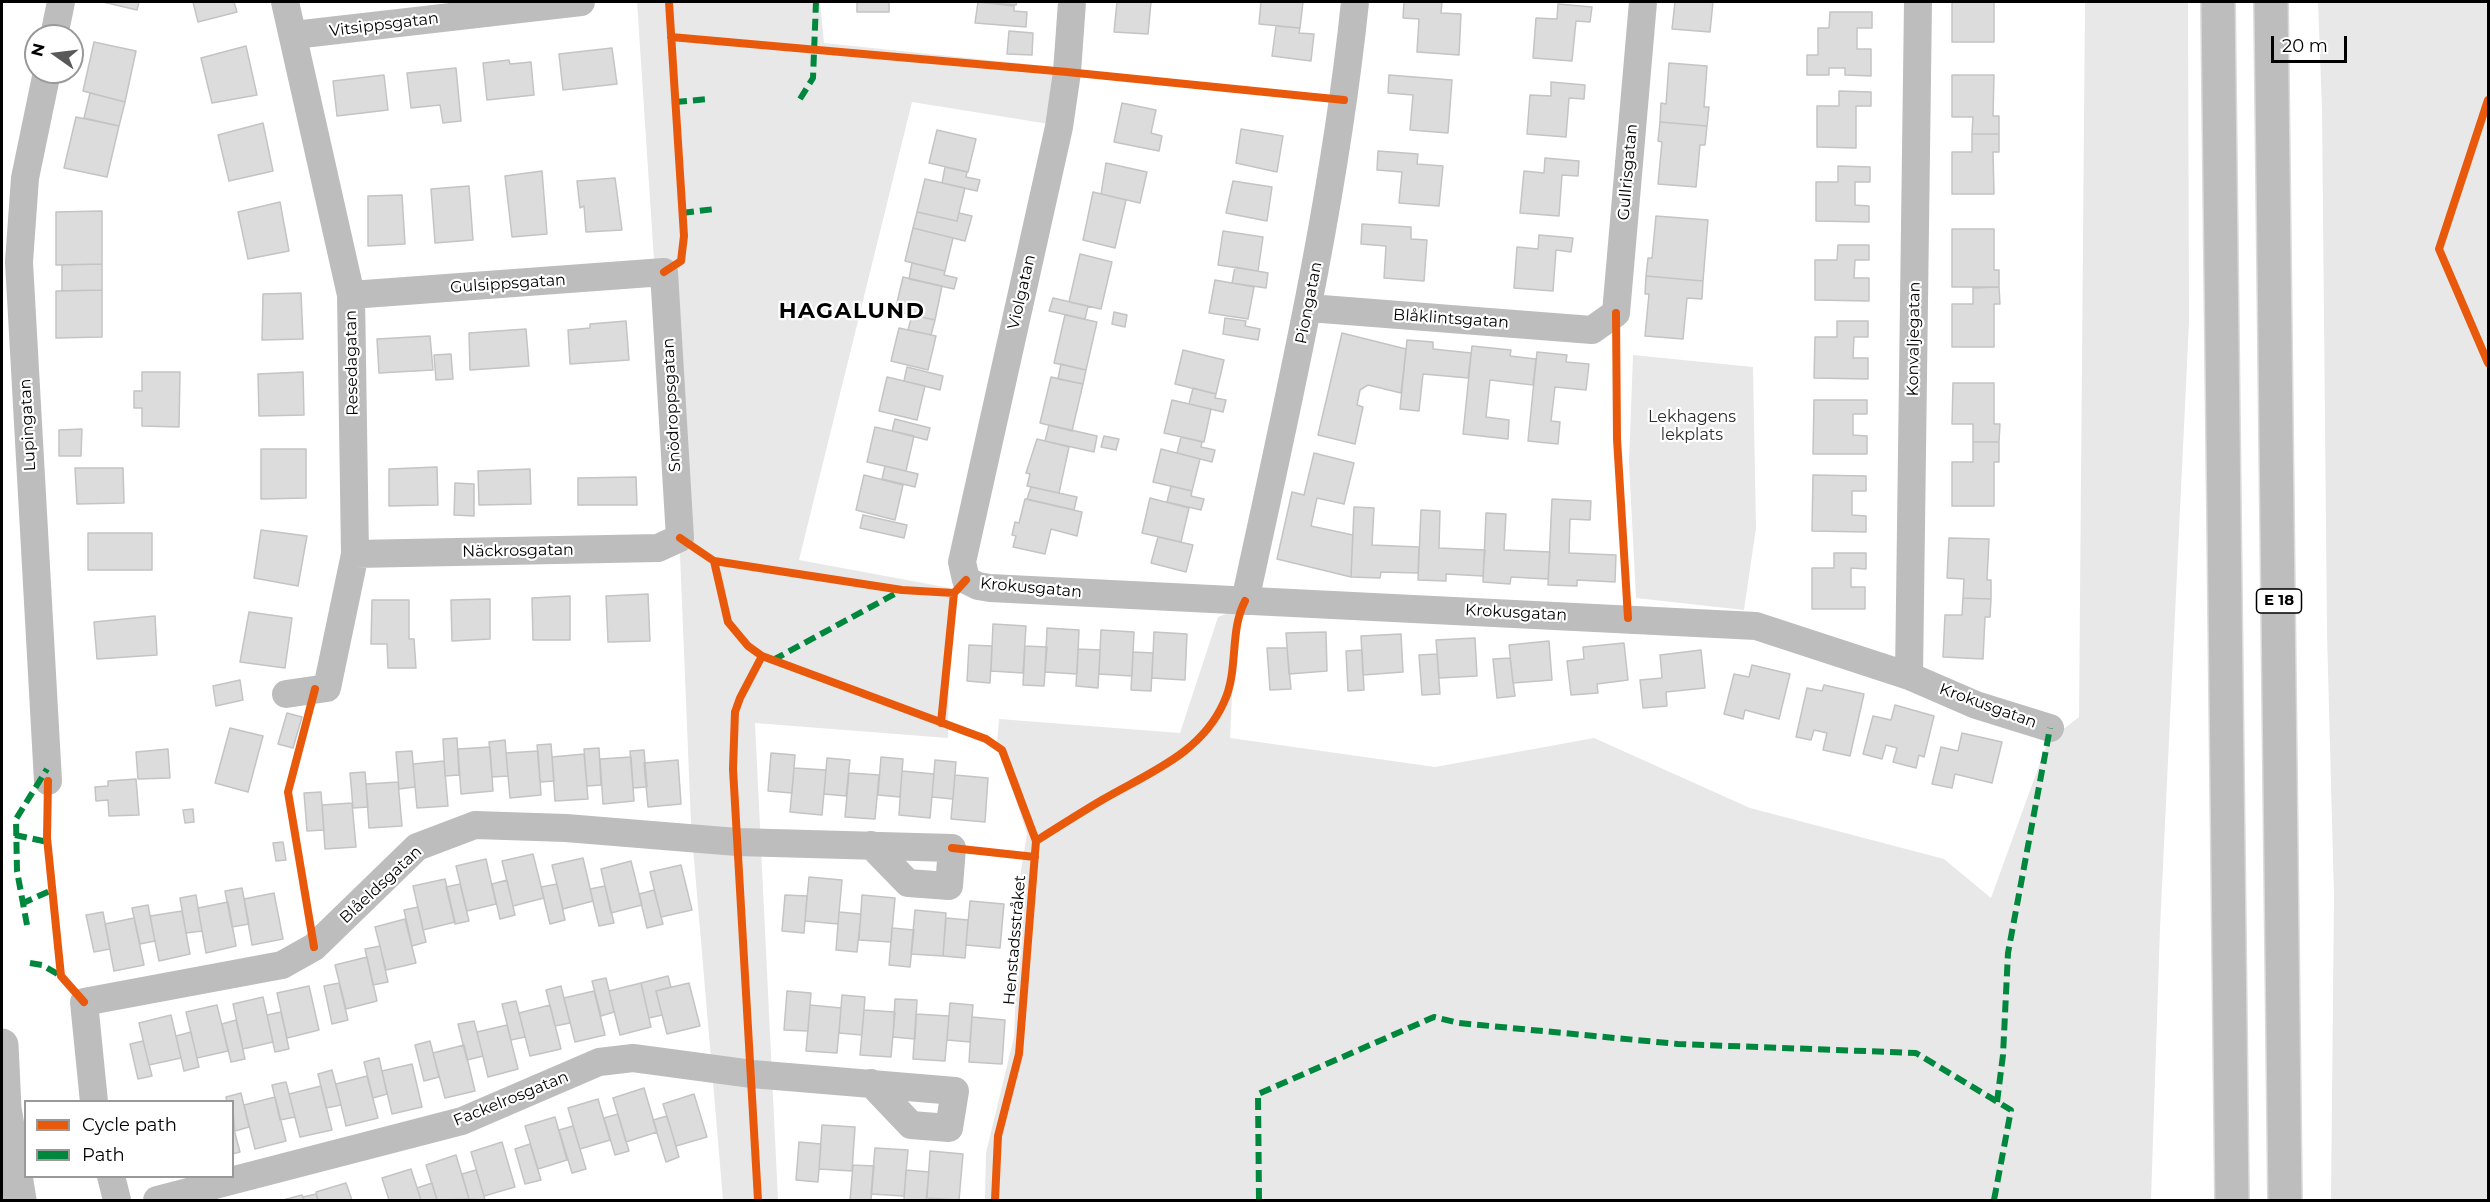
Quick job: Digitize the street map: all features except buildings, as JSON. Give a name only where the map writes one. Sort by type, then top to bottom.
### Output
[{"type":"main road","points":[[2218,2],[2232,1200]]},
{"type":"main road","name":"E 18","points":[[2271,2],[2285,1200]]},
{"type":"main road","points":[[2,1045],[5,1108],[20,1200]]},
{"type":"street","points":[[56,24],[61,2]]},
{"type":"street","name":"Resedagatan","points":[[285,2],[351,295],[355,554],[327,688],[286,694]]},
{"type":"street","name":"Vitsippsgatan","points":[[294,35],[581,2]]},
{"type":"street","name":"Violgatan","points":[[966,580],[962,562],[1059,127],[1067,72],[1072,2]]},
{"type":"street","name":"Piongatan","points":[[1245,601],[1309,308],[1344,100],[1354,2]]},
{"type":"street","name":"Gullrisgatan","points":[[1592,330],[1616,313],[1643,2]]},
{"type":"street","name":"Konvaljegatan","points":[[1909,676],[1918,2]]},
{"type":"street","name":"Lupingatan","points":[[45,84],[25,178],[19,262],[48,781]]},
{"type":"street","name":"Gulsippsgatan","points":[[351,295],[664,272]]},
{"type":"street","name":"Snödroppsgatan","points":[[664,272],[680,538]]},
{"type":"street","name":"Blåklintsgatan","points":[[1309,308],[1592,330]]},
{"type":"street","name":"Näckrosgatan","points":[[355,554],[658,548],[680,538]]},
{"type":"street","name":"Krokusgatan","points":[[966,580],[978,586],[990,588],[1756,626],[1909,676],[1976,705],[2050,728]]},
{"type":"street","name":"Blåeldsgatan","points":[[94,1100],[84,1002],[282,965],[314,947],[417,847],[476,825],[566,828],[737,842],[871,845]]},
{"type":"street","name":"Fackelrosgatan","points":[[157,1200],[462,1121],[599,1062],[633,1058],[752,1074],[871,1083]]},
{"type":"street","points":[[112,1178],[117,1200]]},
{"type":"green space","points":[[637,2],[820,2],[824,43],[1055,67],[1049,124],[912,102],[799,560],[950,588],[948,738],[755,723],[778,1200],[723,1200],[691,824],[680,554],[654,260]]},
{"type":"green space","points":[[2085,2],[2188,2],[2189,322],[2160,928],[2151,1200],[985,1200],[986,1153],[1014,1037],[1021,870],[1027,834],[997,743],[999,719],[1180,733],[1218,617],[1236,610],[1230,738],[1435,767],[1594,738],[1750,808],[1944,859],[1991,898],[2048,741],[2079,717]]},
{"type":"green space","points":[[2318,2],[2488,2],[2488,1200],[2331,1200],[2334,896],[2327,634],[2322,109]]},
{"type":"green space","name":"Lekhagens lekplats","points":[[1633,355],[1753,367],[1756,528],[1744,610],[1636,598],[1629,463]]},
{"type":"marked path","points":[[800,99],[813,78],[816,2]]},
{"type":"marked path","points":[[675,102],[709,99]]},
{"type":"marked path","points":[[682,213],[715,209]]},
{"type":"marked path","points":[[773,660],[902,590]]},
{"type":"marked path","points":[[1997,1102],[2003,1055],[2008,953],[2050,728]]},
{"type":"marked path","points":[[27,925],[17,871],[16,819],[47,769]]},
{"type":"marked path","points":[[15,835],[48,842]]},
{"type":"marked path","points":[[21,904],[52,890]]},
{"type":"marked path","points":[[30,963],[42,965],[61,976]]},
{"type":"marked path","points":[[1259,1200],[1258,1094],[1434,1017],[1459,1023],[1678,1044],[1916,1053],[2011,1110],[1994,1200]]},
{"type":"cycle path","points":[[664,272],[681,261],[684,236],[669,2]]},
{"type":"cycle path","points":[[671,37],[1067,72],[1344,100]]},
{"type":"cycle path","points":[[2488,100],[2439,249],[2488,363]]},
{"type":"cycle path","points":[[1616,313],[1617,439],[1628,618]]},
{"type":"cycle path","name":"Henstadsstråket","points":[[680,538],[714,561],[728,622],[748,646],[762,656],[986,739],[1002,750],[1036,841],[1019,1054],[998,1136],[995,1200]]},
{"type":"cycle path","points":[[714,561],[902,590],[954,593]]},
{"type":"cycle path","points":[[941,723],[954,593],[966,580]]},
{"type":"cycle path","points":[[1036,841],[1102,800],[1155,771],[1187,749],[1202,735],[1214,720],[1229,690],[1237,625],[1245,601]]},
{"type":"cycle path","points":[[758,1200],[733,769],[735,712],[762,656]]},
{"type":"cycle path","points":[[314,947],[288,792],[315,689]]},
{"type":"cycle path","points":[[48,781],[47,838],[61,976],[84,1002]]},
{"type":"cycle path","points":[[952,848],[1035,857]]},
{"type":"district","name":"HAGALUND","points":[[852,312]]}]
